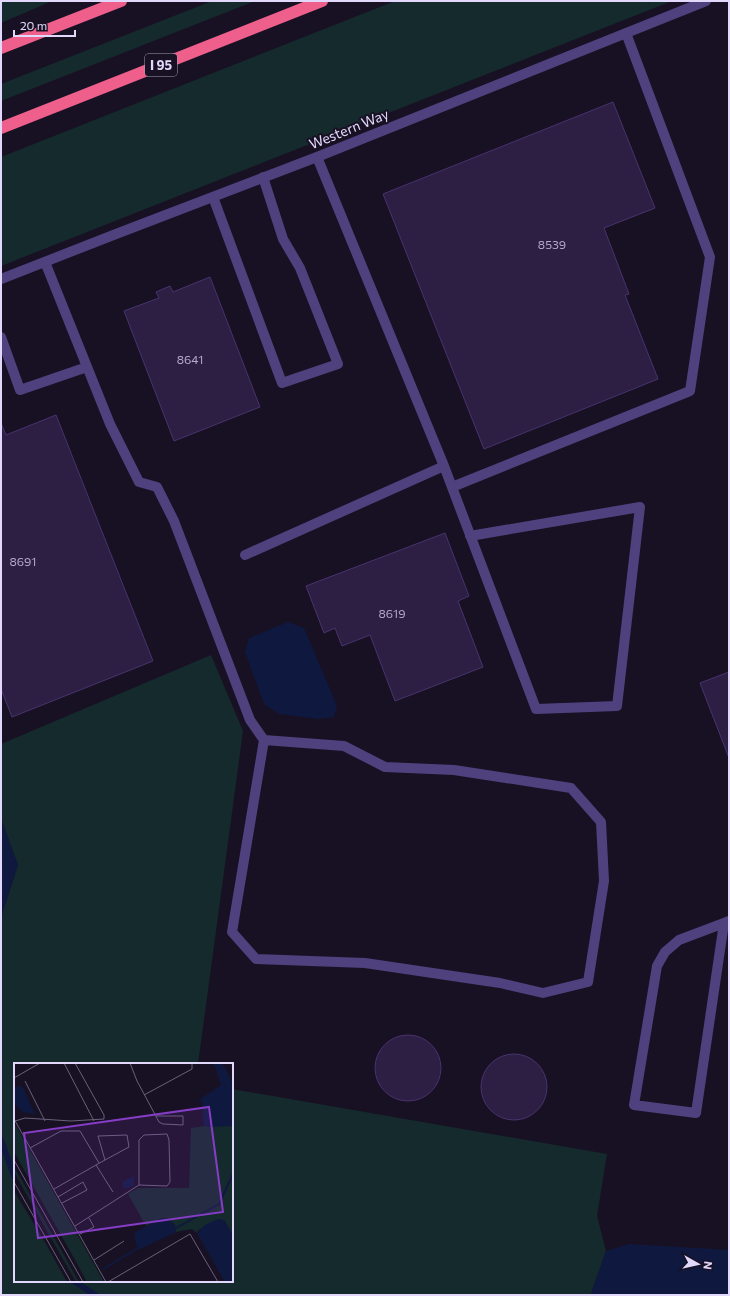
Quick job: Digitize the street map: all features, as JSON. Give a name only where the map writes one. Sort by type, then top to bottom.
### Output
[{"type":"highway","points":[[1,48],[121,1]]},
{"type":"highway","name":"I 95","points":[[1,128],[322,1]]},
{"type":"street","name":"Western Way","points":[[1,279],[263,178],[706,1]]},
{"type":"street","points":[[452,487],[690,391],[710,257],[626,33]]},
{"type":"street","points":[[316,157],[444,466],[470,536],[536,709],[617,706],[640,507],[470,536]]},
{"type":"street","points":[[213,197],[282,383],[338,364],[300,268],[283,239],[263,178]]},
{"type":"street","points":[[45,262],[110,424],[139,482],[157,487],[174,521],[250,720],[264,740],[232,932],[256,959],[365,963],[500,983],[543,993],[588,982],[604,881],[601,822],[572,788],[454,770],[385,767],[344,746],[264,740]]},
{"type":"street","points":[[1,337],[20,390],[87,367]]},
{"type":"street","points":[[245,555],[444,466]]},
{"type":"street","points":[[727,922],[696,1113],[634,1105],[656,966],[665,952],[679,940],[727,922]]},
{"type":"green space","points":[[1,1],[52,1],[1,23]]},
{"type":"green space","points":[[212,1],[255,1],[1,101],[1,84]]},
{"type":"green space","points":[[395,1],[672,1],[1,266],[1,157]]},
{"type":"green space","points":[[211,655],[243,731],[198,1063],[14,1063],[14,1282],[233,1282],[233,1089],[607,1154],[597,1216],[606,1251],[591,1295],[1,1295],[1,917],[18,865],[1,819],[1,744]]},
{"type":"water","points":[[288,622],[304,628],[337,706],[334,717],[319,719],[279,714],[264,704],[245,652],[249,638]]},
{"type":"water","points":[[1,819],[18,865],[1,917]]},
{"type":"water","points":[[630,1244],[729,1250],[729,1295],[591,1295],[606,1251]]},
{"type":"building","points":[[613,102],[655,208],[604,228],[629,294],[625,295],[658,379],[484,449],[383,194]]},
{"type":"building","points":[[210,277],[260,407],[174,441],[124,311],[159,298],[156,292],[170,286],[173,292]]},
{"type":"building","points":[[56,415],[153,661],[12,717],[1,689],[1,423],[6,435]]},
{"type":"building","points":[[445,533],[469,596],[458,601],[483,667],[395,701],[370,635],[342,646],[335,628],[324,633],[306,586]]},
{"type":"building","points":[[729,672],[729,758],[700,683]]},
{"type":"building","points":[[401,1035],[415,1035],[427,1040],[436,1049],[441,1061],[439,1081],[432,1092],[415,1101],[401,1101],[389,1096],[380,1087],[375,1075],[375,1061],[380,1049],[389,1040]]},
{"type":"building","points":[[514,1054],[527,1057],[537,1064],[544,1074],[547,1087],[544,1100],[537,1110],[527,1117],[514,1120],[501,1117],[491,1110],[484,1100],[481,1087],[484,1074],[491,1064],[501,1057]]},
{"type":"waterway","points":[[1,1140],[14,1175]]},
{"type":"waterway","points":[[76,1282],[95,1295]]}]
